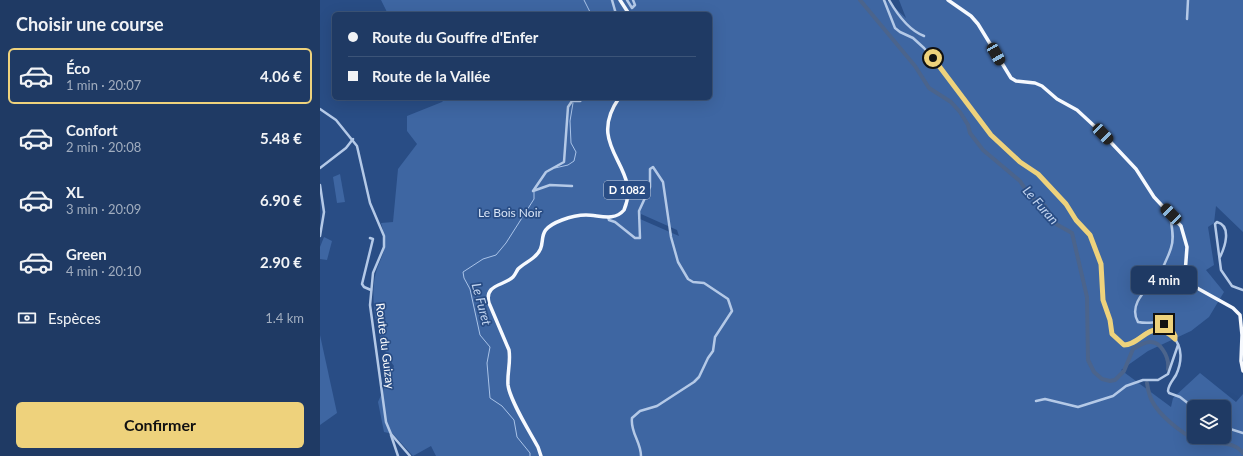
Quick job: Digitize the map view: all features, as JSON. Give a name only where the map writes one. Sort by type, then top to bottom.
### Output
[{"type":"main road","points":[[620,0],[628,12]]},
{"type":"main road","points":[[948,0],[971,16],[978,24],[1011,78],[1021,82],[1035,83],[1042,86],[1056,99],[1085,116],[1136,168],[1154,197],[1181,226],[1186,241],[1186,274],[1188,283],[1233,308],[1240,314],[1242,335],[1241,361],[1243,371]]},
{"type":"main road","name":"D 1082","points":[[541,456],[509,389],[509,350],[489,303],[488,295],[492,288],[511,279],[518,269],[536,255],[542,244],[544,230],[548,226],[576,216],[586,215],[614,217],[620,214],[625,208],[627,190],[626,178],[610,143],[607,130],[609,114],[618,100]]},
{"type":"street","points":[[612,0],[615,12]]},
{"type":"street","points":[[627,0],[632,8],[635,5],[633,0]]},
{"type":"street","points":[[884,0],[890,17],[897,30],[913,38],[924,48],[991,135],[1020,162],[1038,174],[1066,204],[1076,220],[1090,235],[1101,264],[1104,304],[1110,320],[1112,334],[1117,340],[1124,345],[1129,345],[1145,333],[1158,330],[1170,334],[1178,342],[1180,347],[1179,364],[1168,391],[1187,402]]},
{"type":"street","points":[[889,0],[902,21],[916,32],[924,36]]},
{"type":"street","points":[[1187,19],[1188,0]]},
{"type":"street","points":[[572,186],[562,184],[544,186],[534,191],[539,179],[546,172],[560,165],[565,160],[568,107],[573,101],[581,100]]},
{"type":"street","name":"Route du Guizay","points":[[320,109],[336,120],[353,139],[359,150],[369,199],[382,230],[384,242],[383,251],[373,273],[370,290],[370,316],[384,414],[391,434],[410,456]]},
{"type":"street","points":[[320,168],[346,148],[353,139]]},
{"type":"street","points":[[608,217],[609,220],[615,222],[635,238],[640,238],[639,211],[650,187],[650,169],[653,166],[663,182],[671,237],[678,262],[688,279],[693,282],[704,283],[728,299],[732,311],[715,337],[713,352],[708,358],[699,377],[694,382],[657,406],[640,411],[632,418],[633,431],[641,450],[641,456]]},
{"type":"street","points":[[320,185],[324,212],[320,236]]},
{"type":"street","points":[[1171,214],[1173,226],[1172,246],[1159,274],[1142,295],[1135,310],[1138,322],[1150,321],[1164,324],[1170,327],[1175,339]]},
{"type":"street","points":[[1220,257],[1227,237],[1223,226],[1217,222],[1215,224],[1221,270],[1225,279],[1232,286],[1243,290]]},
{"type":"street","points":[[370,238],[373,239],[373,246],[362,284],[370,290]]},
{"type":"street","points":[[1036,401],[1045,399],[1078,406],[1113,396],[1126,386],[1158,380],[1168,374],[1178,350],[1178,342]]},
{"type":"street","points":[[1231,429],[1243,433]]},
{"type":"street","points":[[391,434],[398,456]]},
{"type":"green space","name":"Le Bois Noir","points":[[381,0],[886,0],[906,18],[899,0],[1243,0],[1243,232],[1216,206],[1214,223],[1208,227],[1214,265],[1206,270],[1224,292],[1209,317],[1191,331],[1148,351],[1121,370],[1171,407],[1173,398],[1200,373],[1236,402],[1243,394],[1243,456],[436,456],[431,446],[413,456],[393,434],[384,432],[378,402],[394,366],[380,338],[375,315],[373,293],[376,274],[385,242],[381,223],[393,222],[398,169],[417,144],[407,131],[407,116],[444,100],[712,100],[712,12],[387,12]],"holes":[[[641,214],[677,230],[679,236],[640,219]]]},
{"type":"green space","points":[[340,174],[345,202],[337,203],[333,177]]},
{"type":"green space","points":[[324,237],[332,241],[327,260],[320,259],[320,247]]},
{"type":"green space","points":[[320,335],[337,413],[320,425]]},
{"type":"waterway","name":"Le Furet","points":[[584,0],[590,12]]},
{"type":"waterway","name":"Le Furan","points":[[860,0],[915,66],[929,88],[951,102],[960,112],[968,125],[970,133],[983,150],[1020,181],[1030,196],[1045,206],[1056,224],[1072,233],[1087,297],[1088,360],[1094,372],[1102,379],[1110,381],[1115,380],[1124,371],[1133,349],[1141,344],[1149,342],[1156,343],[1163,350],[1166,355],[1168,369]]},
{"type":"waterway","name":"Le Furet","points":[[555,168],[568,165],[574,161],[576,152],[571,143],[570,121],[573,103]]},
{"type":"waterway","name":"Le Furet","points":[[530,456],[530,453],[517,437],[514,420],[502,406],[490,398],[487,363],[490,347],[480,335],[470,289],[464,278],[463,272],[483,259],[496,255],[506,243],[534,199],[534,192]]},
{"type":"waterway","name":"Le Furan","points":[[1147,383],[1155,406],[1164,417],[1177,428],[1197,440],[1235,446],[1243,453]]},
{"type":"route","points":[[933,58],[964,100],[981,119],[991,135],[1020,162],[1038,174],[1066,204],[1076,220],[1090,235],[1101,264],[1104,304],[1110,320],[1112,334],[1117,340],[1124,345],[1129,345],[1145,333],[1158,330],[1170,334],[1175,339],[1170,327],[1164,324]]}]
